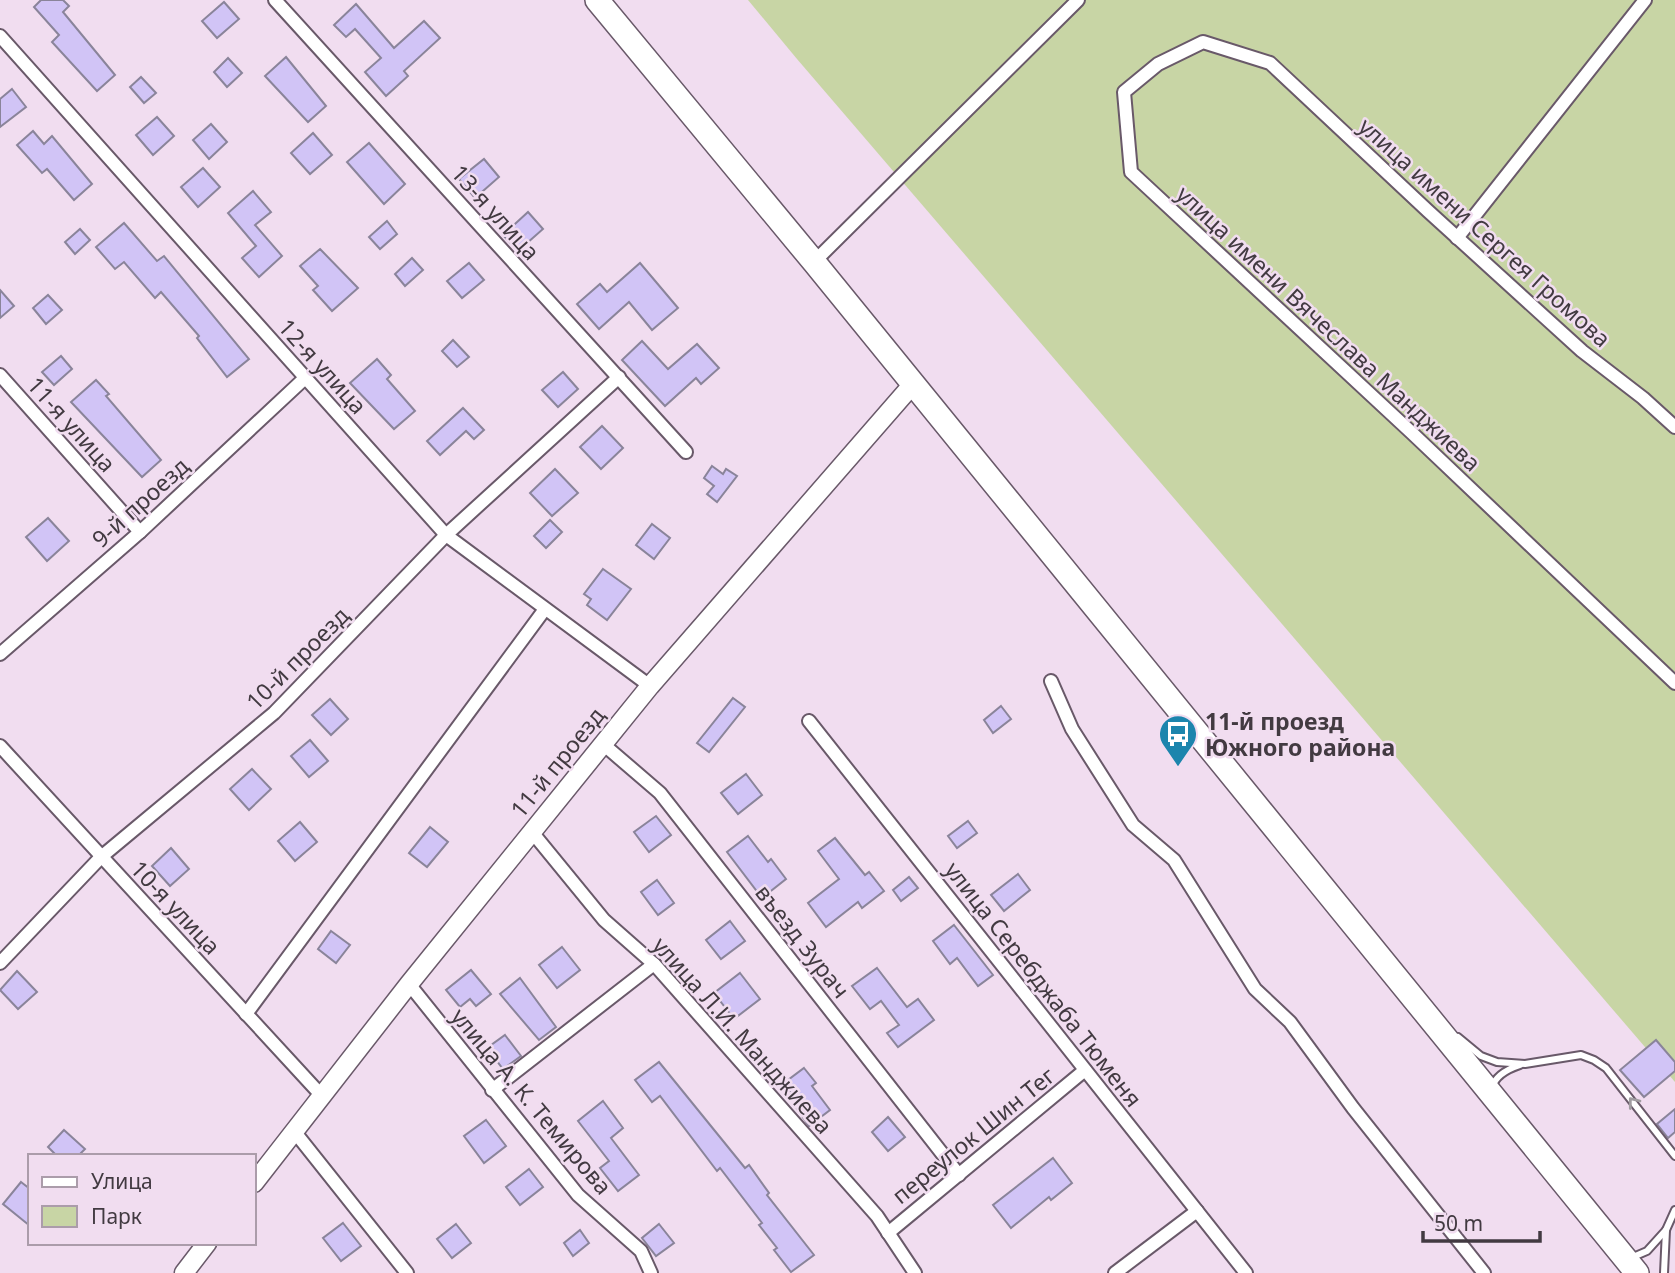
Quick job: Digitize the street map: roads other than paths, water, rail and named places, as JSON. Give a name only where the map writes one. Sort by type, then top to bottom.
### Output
[{"type":"highway","points":[[597,0],[913,383],[1630,1265]]},
{"type":"street","name":"13-я улица","points":[[275,0],[686,452]]},
{"type":"street","points":[[814,262],[1078,0]]},
{"type":"street","points":[[1457,238],[1645,0]]},
{"type":"street","name":"12-я улица","points":[[0,36],[446,535],[650,686]]},
{"type":"street","name":"улица имени Вячеслава Манджиева","points":[[1270,63],[1203,42],[1158,64],[1124,92],[1131,172],[1675,682]]},
{"type":"street","name":"улица имени Сергея Громова","points":[[1270,63],[1582,351],[1643,398],[1675,427]]},
{"type":"street","name":"11-я улица","points":[[0,375],[140,532]]},
{"type":"street","name":"10-й проезд","points":[[0,963],[101,857],[274,713],[446,535],[619,377]]},
{"type":"street","name":"9-й проезд","points":[[0,654],[140,532],[305,378]]},
{"type":"street","name":"11-й проезд","points":[[256,1180],[409,984],[650,686],[913,383]]},
{"type":"street","points":[[246,1014],[545,609]]},
{"type":"street","points":[[1051,681],[1072,729],[1133,825],[1174,860],[1255,989],[1290,1022],[1353,1108],[1484,1273]]},
{"type":"street","name":"улица Серебджаба Тюменя","points":[[809,721],[1246,1273]]},
{"type":"street","name":"въезд Зурач","points":[[603,744],[660,793],[959,1175]]},
{"type":"street","name":"10-я улица","points":[[0,746],[322,1096]]},
{"type":"street","name":"улица Л.И. Манджиева","points":[[532,832],[604,920],[654,964],[877,1216],[915,1273]]},
{"type":"street","points":[[492,1090],[654,964]]},
{"type":"street","name":"улица А. К. Темирова","points":[[409,984],[578,1195],[641,1251],[651,1273]]},
{"type":"street","name":"переулок Шин Тег","points":[[888,1233],[1086,1070]]},
{"type":"street","points":[[294,1132],[407,1273]]},
{"type":"street","points":[[1115,1273],[1196,1211]]},
{"type":"street","points":[[188,1271],[206,1245]]},
{"type":"lane","points":[[1416,1004],[1481,1056],[1497,1062],[1525,1063],[1581,1055],[1594,1060],[1606,1068],[1675,1156]]},
{"type":"lane","points":[[1492,1096],[1492,1084],[1499,1076],[1525,1063]]},
{"type":"lane","points":[[1630,1265],[1666,1230],[1675,1210]]},
{"type":"lane","points":[[1664,1273],[1666,1230]]},
{"type":"place","name":"11-й проезд Южного района","points":[[1178,768]]}]
